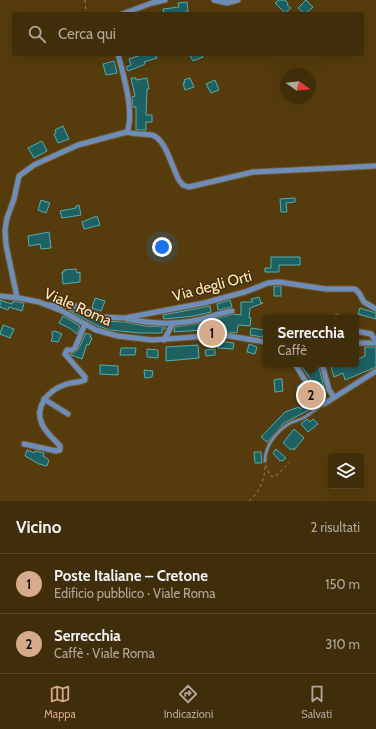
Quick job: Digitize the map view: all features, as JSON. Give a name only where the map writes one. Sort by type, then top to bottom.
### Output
[{"type":"street","points":[[127,12],[165,0]]},
{"type":"street","points":[[214,0],[229,3],[238,0]]},
{"type":"street","points":[[118,56],[130,113],[127,132]]},
{"type":"street","points":[[16,297],[5,242],[5,230],[6,220],[14,199],[19,176],[34,165],[78,145],[127,132],[150,134],[157,137],[164,146],[179,180],[183,185],[187,186],[198,186],[227,177],[257,171],[376,166]]},
{"type":"street","name":"Via degli Orti","points":[[48,305],[75,306],[102,317],[122,319],[240,294],[267,283],[276,282],[299,284],[326,289],[353,288],[358,291],[364,302],[376,309]]},
{"type":"street","name":"Viale Roma","points":[[0,296],[16,297],[48,305],[96,330],[114,336],[141,340],[164,340],[218,335],[263,342]]},
{"type":"street","points":[[122,319],[173,323],[201,319],[232,311]]},
{"type":"street","points":[[164,340],[173,323]]},
{"type":"street","points":[[24,444],[56,451],[60,450],[60,446],[46,431],[40,419],[40,411],[44,399],[50,392],[66,384],[85,380],[85,377],[65,354],[67,350],[75,348],[85,324]]},
{"type":"street","points":[[359,332],[371,334],[376,342],[359,343]]},
{"type":"street","points":[[297,367],[308,385],[324,404],[376,371]]},
{"type":"street","points":[[323,367],[329,390],[334,397]]},
{"type":"street","points":[[44,399],[68,414]]},
{"type":"lane","points":[[265,461],[268,447],[282,430],[324,404]]},
{"type":"path","points":[[85,0],[86,12]]},
{"type":"path","points":[[265,461],[270,476],[274,477],[290,462]]},
{"type":"path","points":[[249,501],[257,494],[261,487],[265,461]]},
{"type":"building","points":[[279,0],[285,0],[288,3],[287,5],[291,8],[284,12],[275,3]]},
{"type":"building","points":[[306,0],[313,7],[307,12],[303,12],[298,8]]},
{"type":"building","points":[[187,2],[188,12],[164,12],[163,9],[179,7],[178,3]]},
{"type":"building","points":[[138,56],[156,56],[157,58],[144,62],[145,64],[128,71],[126,67],[131,65],[129,59]]},
{"type":"building","points":[[190,56],[203,57],[193,61]]},
{"type":"building","points":[[114,61],[117,73],[106,75],[103,64]]},
{"type":"building","points":[[131,78],[136,78],[136,80],[147,78],[149,89],[147,89],[146,115],[152,115],[152,122],[146,122],[146,130],[136,130],[136,107],[133,107],[132,97],[135,96]]},
{"type":"building","points":[[190,78],[194,87],[185,90],[183,83],[185,83],[184,80]]},
{"type":"building","points":[[215,80],[219,90],[211,93],[206,84]]},
{"type":"building","points":[[63,126],[69,139],[58,143],[54,134],[56,133],[55,130]]},
{"type":"building","points":[[42,141],[47,151],[34,158],[28,148]]},
{"type":"building","points":[[295,198],[295,202],[286,203],[287,212],[281,212],[280,199]]},
{"type":"building","points":[[41,200],[50,203],[46,213],[38,210]]},
{"type":"building","points":[[79,205],[81,215],[62,218],[60,211],[76,208],[76,206]]},
{"type":"building","points":[[97,216],[100,225],[84,229],[82,222]]},
{"type":"building","points":[[49,232],[51,248],[41,249],[40,244],[29,246],[28,236]]},
{"type":"building","points":[[271,257],[300,257],[300,265],[279,265],[279,272],[265,272],[265,268],[271,268]]},
{"type":"building","points":[[76,269],[77,273],[80,272],[80,282],[63,284],[62,272],[64,272],[64,270]]},
{"type":"building","points":[[274,286],[281,286],[281,296],[274,296]]},
{"type":"building","points":[[259,297],[261,303],[263,303],[250,308],[250,326],[238,325],[237,333],[203,330],[174,332],[175,327],[213,323],[214,320],[218,318],[234,314],[241,315],[241,302],[253,302],[251,299]]},
{"type":"building","points":[[95,298],[105,301],[101,311],[92,308]]},
{"type":"building","points":[[0,300],[12,304],[13,301],[24,303],[22,311],[9,307],[8,310],[0,307]]},
{"type":"building","points":[[230,300],[232,307],[218,310],[217,304]]},
{"type":"building","points":[[210,306],[211,312],[194,316],[164,319],[163,315]]},
{"type":"building","points":[[360,308],[376,313],[376,319],[358,314]]},
{"type":"building","points":[[68,310],[84,313],[102,321],[165,327],[165,329],[162,329],[162,333],[140,333],[110,330],[98,326]]},
{"type":"building","points":[[63,316],[80,326],[77,334],[59,323]]},
{"type":"building","points":[[3,325],[14,329],[10,338],[0,334]]},
{"type":"building","points":[[251,328],[263,330],[263,337],[250,335]]},
{"type":"building","points":[[55,331],[62,334],[58,342],[51,341],[53,336],[52,332]]},
{"type":"building","points":[[86,333],[91,335],[90,337],[92,338],[89,345],[87,344],[82,359],[71,355],[70,354],[78,350]]},
{"type":"building","points":[[219,341],[234,343],[233,349],[218,348]]},
{"type":"building","points":[[249,344],[257,347],[255,354],[247,352]]},
{"type":"building","points":[[198,345],[199,358],[166,361],[166,347]]},
{"type":"building","points":[[365,347],[376,347],[376,367],[345,380],[343,373],[334,377],[331,367],[359,367],[359,359],[365,356]]},
{"type":"building","points":[[121,348],[136,348],[135,355],[120,355]]},
{"type":"building","points":[[147,349],[158,350],[158,358],[147,357]]},
{"type":"building","points":[[215,349],[215,355],[206,356],[205,350]]},
{"type":"building","points":[[100,365],[118,366],[118,375],[100,374]]},
{"type":"building","points":[[302,367],[319,367],[324,387],[317,389]]},
{"type":"building","points":[[144,370],[153,371],[152,377],[145,378]]},
{"type":"building","points":[[282,379],[283,391],[275,392],[274,380]]},
{"type":"building","points":[[302,383],[317,403],[309,410],[284,423],[267,442],[261,437],[285,412],[299,407],[300,409],[308,402],[297,387]]},
{"type":"building","points":[[307,419],[310,422],[313,419],[318,424],[308,432],[301,424]]},
{"type":"building","points":[[294,429],[304,438],[294,450],[293,448],[291,450],[283,443]]},
{"type":"building","points":[[276,449],[286,458],[280,461],[273,453]]},
{"type":"building","points":[[27,450],[34,453],[35,451],[44,453],[43,456],[49,460],[47,466],[39,464],[25,456]]},
{"type":"building","points":[[254,452],[261,452],[262,463],[255,463]]},
{"type":"place","name":"Poste Italiane – Cretone","points":[[212,333]]},
{"type":"place","name":"Serrecchia","points":[[311,395]]}]
